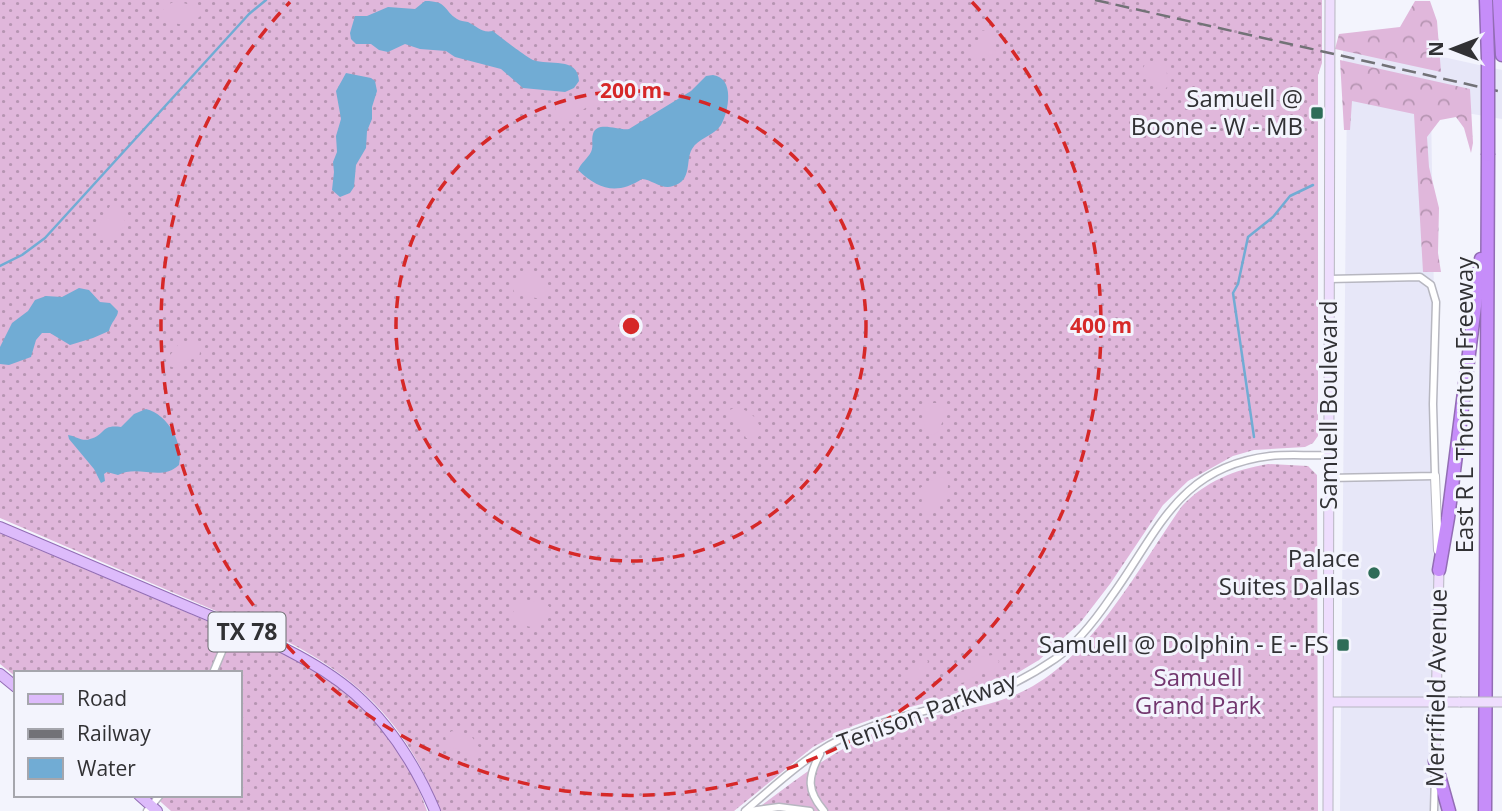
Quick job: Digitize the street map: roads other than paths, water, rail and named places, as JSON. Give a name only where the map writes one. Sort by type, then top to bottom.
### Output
[{"type":"highway","name":"East R L Thornton Freeway","points":[[1485,811],[1488,155],[1486,0]]},
{"type":"highway","points":[[1499,0],[1502,55]]},
{"type":"highway","points":[[1439,570],[1487,209]]},
{"type":"highway","points":[[1485,713],[1494,811]]},
{"type":"highway","points":[[1435,761],[1449,811]]},
{"type":"main road","name":"Samuell Boulevard","points":[[1328,811],[1330,0]]},
{"type":"main road","name":"TX 78","points":[[0,527],[233,625],[326,672],[354,692],[407,752],[435,811]]},
{"type":"main road","name":"Merrifield Avenue","points":[[1435,761],[1439,570]]},
{"type":"main road","points":[[0,674],[14,686]]},
{"type":"main road","points":[[1329,702],[1502,702]]},
{"type":"street","name":"Merrifield Avenue","points":[[1329,279],[1420,277],[1431,285],[1436,302],[1434,476],[1439,570]]},
{"type":"street","name":"Tenison Parkway","points":[[748,811],[822,750],[849,735],[878,724],[984,696],[1012,684],[1058,657],[1079,638],[1102,610],[1172,507],[1185,491],[1202,479],[1253,458],[1328,455]]},
{"type":"street","points":[[1328,478],[1434,476]]},
{"type":"street","points":[[214,671],[233,625]]},
{"type":"street","points":[[822,750],[810,785],[814,799],[824,811]]},
{"type":"street","name":"Merrifield Avenue","points":[[1434,811],[1435,761]]},
{"type":"street","points":[[748,811],[779,807],[810,811]]},
{"type":"water","points":[[425,1],[438,3],[458,20],[482,30],[493,31],[533,60],[562,63],[574,68],[579,81],[574,88],[565,92],[523,88],[501,69],[455,57],[446,51],[420,49],[405,44],[388,52],[371,44],[356,44],[351,39],[355,16],[367,16],[388,7],[415,9]]},
{"type":"water","points":[[346,73],[371,78],[375,81],[377,91],[367,131],[366,148],[356,165],[354,187],[350,193],[340,197],[332,190],[333,162],[337,152],[336,136],[341,119],[336,91]]},
{"type":"water","points":[[713,75],[725,82],[728,96],[726,112],[718,129],[692,149],[686,175],[679,183],[665,187],[642,179],[624,187],[608,188],[593,182],[578,170],[591,152],[595,130],[604,127],[629,129],[691,91],[706,76]]},
{"type":"water","points":[[79,288],[89,290],[100,302],[110,303],[118,311],[109,331],[70,345],[50,333],[42,333],[36,340],[31,357],[9,365],[0,364],[0,347],[12,323],[28,311],[35,300],[46,296],[62,297]]},
{"type":"water","points":[[146,409],[161,417],[173,431],[179,448],[179,465],[172,470],[157,473],[133,471],[118,475],[107,472],[104,474],[105,481],[101,483],[94,469],[68,435],[90,439],[106,428],[121,427],[134,414]]},
{"type":"waterway","points":[[0,266],[22,255],[45,238],[249,14],[266,0]]},
{"type":"waterway","points":[[1254,437],[1233,293],[1238,284],[1248,237],[1273,217],[1290,196],[1313,185]]},
{"type":"railway","points":[[1095,0],[1502,92]]},
{"type":"place","name":"Samuell @ Boone - W - MB","points":[[1317,113]]},
{"type":"place","name":"Palace Suites Dallas","points":[[1374,573]]},
{"type":"place","name":"Samuell @ Dolphin - E - FS","points":[[1343,645]]},
{"type":"park label","name":"Samuell Grand Park","points":[[1198,692]]}]
